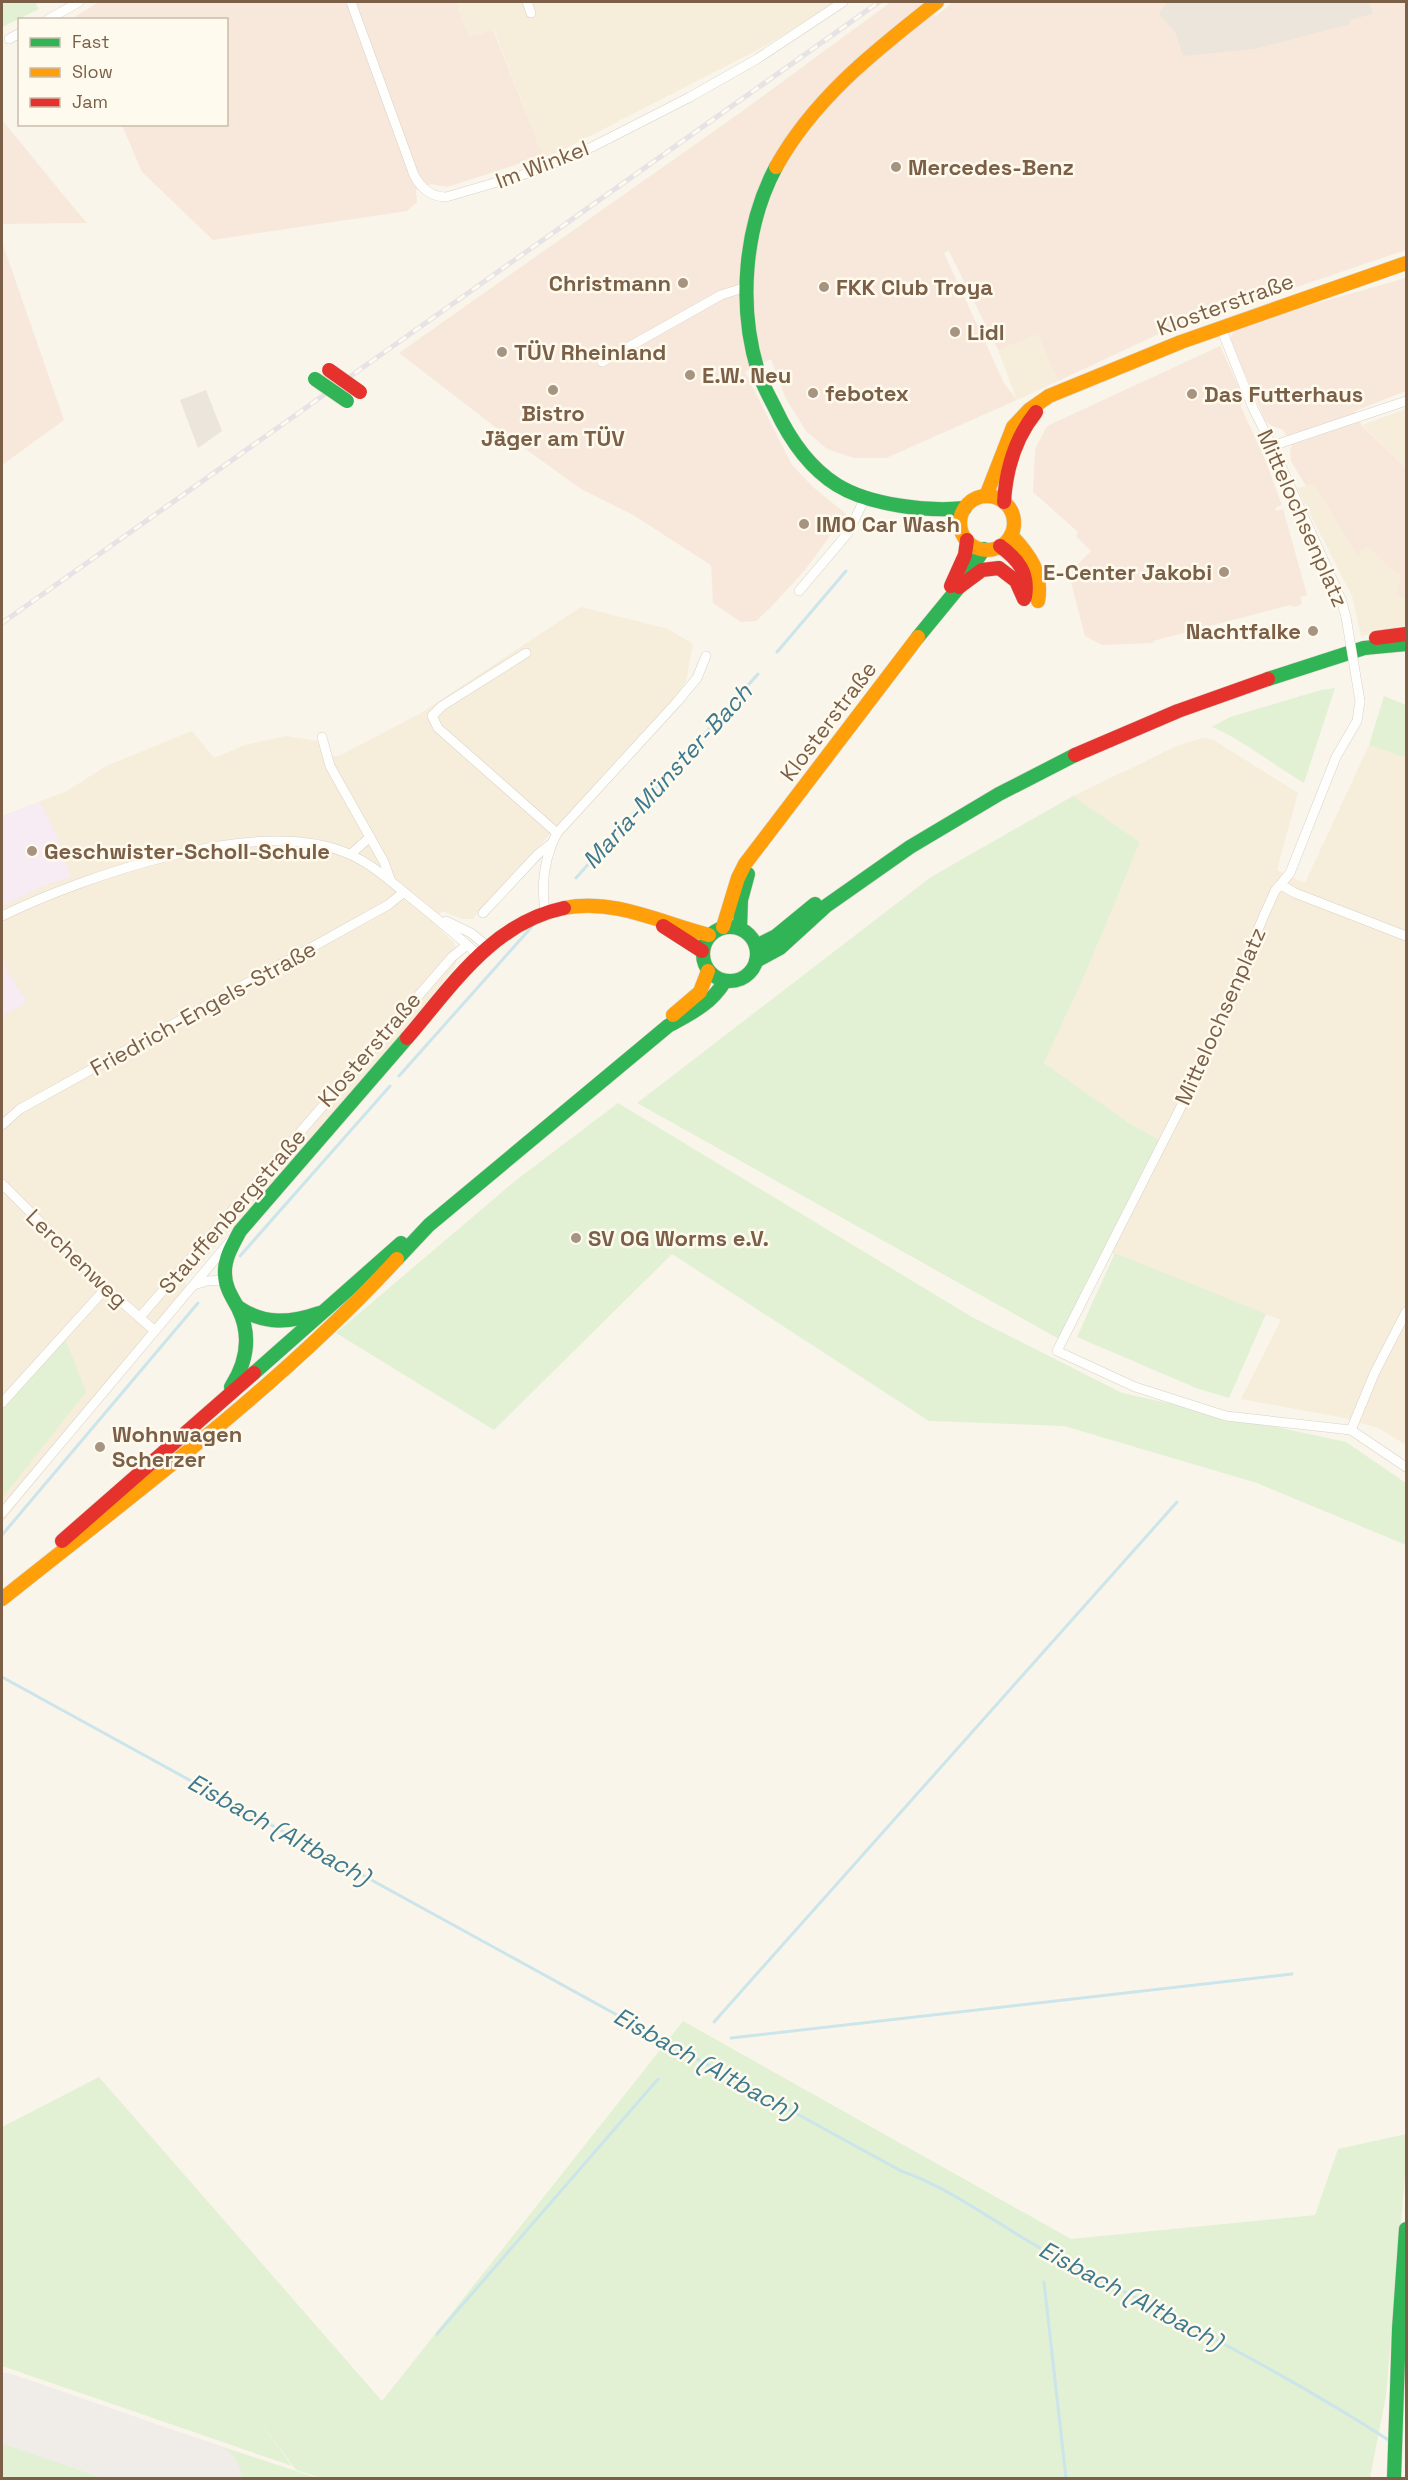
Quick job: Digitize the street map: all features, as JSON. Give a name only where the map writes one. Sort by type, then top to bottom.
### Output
[{"type":"main road","points":[[937,2],[833,91],[795,136],[780,160],[762,200],[752,243],[746,287],[750,328],[758,371],[787,431],[818,470],[839,486],[865,498],[947,511],[965,508],[976,499],[986,496],[995,497],[1004,502]]},
{"type":"main road","name":"Klosterstraße","points":[[986,496],[994,483],[1002,450],[1014,425],[1021,416],[1054,394],[1221,328],[1407,263]]},
{"type":"main road","points":[[328,369],[360,392]]},
{"type":"main road","points":[[315,379],[347,401]]},
{"type":"main road","name":"Klosterstraße","points":[[1011,535],[1014,517],[1004,502],[1007,475],[1023,430],[1036,412],[1054,394]]},
{"type":"main road","points":[[912,506],[964,534],[984,549],[1000,546],[1011,535],[1029,554],[1038,570],[1041,581],[1031,600]]},
{"type":"main road","name":"Klosterstraße","points":[[932,619],[965,555],[965,508]]},
{"type":"main road","points":[[1000,546],[1017,559],[1026,575],[1031,600]]},
{"type":"main road","name":"Klosterstraße","points":[[723,927],[738,878],[758,848],[932,619],[959,587],[984,549]]},
{"type":"main road","points":[[959,587],[975,573],[985,568],[999,568],[1016,582],[1031,600]]},
{"type":"main road","points":[[756,946],[776,936],[841,885],[992,787],[1094,737],[1191,697],[1329,649],[1369,639],[1407,634]]},
{"type":"main road","points":[[756,961],[780,948],[826,906],[910,847],[999,794],[1089,748],[1178,711],[1292,670],[1364,648],[1407,645]]},
{"type":"main road","name":"Klosterstraße","points":[[740,928],[744,887],[758,848]]},
{"type":"main road","name":"Klosterstraße","points":[[225,1280],[228,1256],[240,1231],[483,950],[510,928],[545,911],[591,906],[644,915],[709,935]]},
{"type":"main road","name":"Klosterstraße","points":[[644,915],[702,951]]},
{"type":"main road","points":[[723,927],[740,928],[752,937],[756,946],[756,961],[752,970],[743,978],[725,981],[715,977],[708,971],[702,959],[702,951],[709,935],[723,927]]},
{"type":"main road","points":[[2,1594],[326,1310],[697,998],[705,985],[708,971]]},
{"type":"main road","points":[[2,1599],[131,1497],[280,1374],[353,1307],[429,1226],[504,1160],[668,1026],[705,1006],[716,996],[725,981]]},
{"type":"main road","points":[[223,1399],[238,1378],[247,1348],[246,1328],[225,1280]]},
{"type":"main road","points":[[236,1305],[252,1317],[277,1322],[306,1318],[326,1310]]},
{"type":"main road","points":[[1394,2478],[1399,2329],[1407,2229]]},
{"type":"street","points":[[51,18],[79,2]]},
{"type":"street","name":"Im Winkel","points":[[351,2],[414,175],[428,192],[439,197],[458,194],[542,169],[567,159],[725,77],[783,43],[843,2]]},
{"type":"street","points":[[527,2],[531,12]]},
{"type":"street","points":[[9,39],[18,34]]},
{"type":"street","points":[[602,362],[721,295],[746,287]]},
{"type":"street","name":"Mittelochsenplatz","points":[[1221,328],[1252,408],[1272,446],[1341,599],[1346,616],[1359,700],[1357,721],[1336,757],[1290,873],[1275,891],[1265,913],[1194,1081],[1057,1351],[1135,1387],[1226,1416],[1351,1430],[1407,1467]]},
{"type":"street","points":[[1272,446],[1407,401]]},
{"type":"street","points":[[799,591],[848,533],[865,498]]},
{"type":"street","points":[[526,653],[442,706],[432,716],[438,728],[557,833]]},
{"type":"street","points":[[545,911],[544,870],[551,844],[557,833],[677,702],[697,678],[706,656]]},
{"type":"street","points":[[322,737],[330,766],[384,862],[390,879]]},
{"type":"street","points":[[351,854],[370,837]]},
{"type":"street","points":[[2,916],[47,896],[152,860],[223,846],[289,841],[319,845],[351,854],[390,879],[467,945],[483,950]]},
{"type":"street","points":[[483,913],[538,854],[551,844]]},
{"type":"street","points":[[1281,885],[1407,936]]},
{"type":"street","name":"Friedrich-Engels-Straße","points":[[2,1125],[20,1109],[388,905],[404,892]]},
{"type":"street","points":[[435,916],[471,933],[483,950]]},
{"type":"street","name":"Stauffenbergstraße","points":[[140,1317],[452,957],[467,945]]},
{"type":"street","name":"Lerchenweg","points":[[2,1185],[106,1287],[155,1331]]},
{"type":"street","name":"Klosterstraße","points":[[2,1513],[205,1269],[240,1231]]},
{"type":"street","points":[[194,1285],[207,1281],[225,1280]]},
{"type":"street","points":[[2,1403],[106,1287]]},
{"type":"street","points":[[1351,1430],[1375,1372],[1407,1312]]},
{"type":"shaded area","points":[[99,2],[456,2],[469,37],[493,30],[543,156],[447,187],[431,184],[416,190],[417,202],[407,211],[213,240],[142,172],[122,126],[228,126],[228,18],[76,18],[76,16]]},
{"type":"shaded area","points":[[456,2],[835,2],[763,47],[549,157],[543,156],[494,30],[469,37]]},
{"type":"shaded area","points":[[891,2],[925,2],[936,16],[953,2],[1406,2],[1406,250],[1161,333],[1058,381],[1038,334],[998,350],[949,251],[944,253],[1004,383],[1017,400],[886,458],[854,458],[827,449],[806,431],[786,399],[771,359],[745,372],[792,465],[813,487],[846,514],[805,570],[772,606],[756,621],[741,622],[713,603],[711,565],[633,515],[581,489],[503,433],[399,353],[744,110]]},
{"type":"shaded area","points":[[1167,2],[1369,2],[1373,14],[1349,20],[1350,24],[1255,49],[1183,56],[1175,32],[1159,14]]},
{"type":"shaded area","points":[[2,120],[65,197],[87,223],[2,224]]},
{"type":"shaded area","points":[[2,242],[64,420],[2,465]]},
{"type":"shaded area","points":[[1406,278],[1406,391],[1355,411],[1362,426],[1406,468],[1406,600],[1396,595],[1401,577],[1367,546],[1357,555],[1314,485],[1306,486],[1291,461],[1292,445],[1283,430],[1270,425],[1265,420],[1230,339],[1233,332],[1267,317]]},
{"type":"shaded area","points":[[1038,333],[1058,381],[1017,400],[998,350]]},
{"type":"shaded area","points":[[1220,346],[1243,396],[1241,407],[1264,457],[1282,505],[1275,508],[1276,511],[1283,509],[1307,595],[1300,597],[1302,604],[1294,607],[1290,605],[1153,641],[1153,643],[1102,645],[1085,636],[1071,582],[1074,579],[1072,570],[1091,551],[1076,536],[1078,532],[1033,492],[1035,449],[1047,426]]},
{"type":"shaded area","points":[[206,390],[222,431],[198,448],[180,400]]},
{"type":"shaded area","points":[[1406,409],[1406,468],[1362,425]]},
{"type":"shaded area","points":[[1314,485],[1357,555],[1367,545],[1401,577],[1396,595],[1406,600],[1406,625],[1361,636],[1352,596],[1297,488]]},
{"type":"shaded area","points":[[581,607],[668,629],[693,644],[686,681],[678,693],[473,919],[463,919],[442,911],[432,921],[454,943],[458,954],[455,966],[411,1023],[185,1282],[189,1292],[2,1523],[2,816],[67,791],[106,766],[192,731],[214,758],[245,745],[286,736],[318,741],[323,759],[341,755],[421,713]]},
{"type":"shaded area","points":[[1203,738],[1212,739],[1298,793],[1277,870],[1305,883],[1369,745],[1406,758],[1406,1445],[1378,1428],[1344,1418],[1241,1399],[1281,1320],[1110,1252],[1166,1144],[1129,1123],[1044,1063],[1086,972],[1140,842],[1073,796],[1179,745]]},
{"type":"shaded area","name":"Geschwister-Scholl-Schule","points":[[40,802],[57,836],[71,877],[43,886],[2,906],[2,816]]},
{"type":"shaded area","points":[[2,950],[7,970],[27,1002],[2,1016]]},
{"type":"green space","points":[[2,2],[38,2],[36,5],[39,9],[2,27]]},
{"type":"green space","points":[[1335,688],[1304,783],[1236,739],[1212,727],[1230,717]]},
{"type":"green space","points":[[1384,696],[1406,705],[1406,758],[1369,745]]},
{"type":"green space","points":[[1073,796],[1140,842],[1086,972],[1044,1063],[1129,1123],[1161,1141],[1059,1339],[637,1103],[931,877]]},
{"type":"green space","points":[[618,1103],[972,1317],[1122,1393],[1346,1442],[1406,1483],[1406,1545],[1257,1483],[1064,1426],[929,1421],[672,1254],[494,1430],[336,1333],[515,1181]]},
{"type":"green space","points":[[1115,1253],[1266,1314],[1229,1398],[1196,1388],[1077,1337]]},
{"type":"green space","points":[[65,1338],[86,1392],[2,1498],[2,1409]]},
{"type":"green space","points":[[683,2021],[1071,2239],[1315,2215],[1338,2149],[1406,2134],[1406,2164],[1386,2396],[1370,2478],[321,2478],[296,2470],[251,2410],[292,2466],[2,2366],[2,2127],[99,2077],[382,2401]]},
{"type":"green space","points":[[2,2375],[318,2478],[2,2478]]},
{"type":"waterway","name":"Maria-Münster-Bach","points":[[777,652],[846,571]]},
{"type":"waterway","name":"Maria-Münster-Bach","points":[[576,878],[758,674]]},
{"type":"waterway","name":"Maria-Münster-Bach","points":[[399,1076],[536,922]]},
{"type":"waterway","name":"Maria-Münster-Bach","points":[[240,1256],[390,1086]]},
{"type":"waterway","name":"Maria-Münster-Bach","points":[[2,1535],[198,1303]]},
{"type":"waterway","points":[[714,2022],[1177,1502]]},
{"type":"waterway","name":"Eisbach (Altbach)","points":[[2,1677],[901,2171],[939,2187],[1044,2250],[1305,2389],[1390,2441]]},
{"type":"waterway","points":[[731,2038],[1292,1974]]},
{"type":"waterway","points":[[437,2334],[658,2079]]},
{"type":"waterway","points":[[1044,2282],[1066,2478]]},
{"type":"runway","points":[[2,2407],[207,2478]]},
{"type":"railway","points":[[2,623],[879,2]]},
{"type":"traffic: fast","points":[[776,167],[757,215],[751,241],[746,294],[752,346],[758,371],[787,430],[800,451],[817,470],[850,492],[865,498],[917,508],[965,508]]},
{"type":"traffic: fast","points":[[315,379],[347,401]]},
{"type":"traffic: fast","points":[[918,637],[959,587],[984,549]]},
{"type":"traffic: fast","points":[[1268,679],[1364,648],[1406,644]]},
{"type":"traffic: fast","points":[[756,961],[780,948],[826,906],[910,847],[999,794],[1075,755]]},
{"type":"traffic: fast","points":[[740,928],[741,900],[748,874]]},
{"type":"traffic: fast","points":[[756,946],[776,936],[815,904]]},
{"type":"traffic: fast","points":[[725,927],[735,927],[745,931],[753,939],[757,954],[753,969],[745,977],[735,981],[725,981],[715,977],[707,969],[703,959],[703,949],[707,939],[715,931],[725,927]]},
{"type":"traffic: fast","points":[[397,1259],[429,1225],[668,1026],[707,1002],[725,981]]},
{"type":"traffic: fast","points":[[231,1387],[241,1368],[246,1339],[242,1318],[226,1283],[225,1268],[240,1231],[407,1038]]},
{"type":"traffic: fast","points":[[254,1373],[401,1243]]},
{"type":"traffic: fast","points":[[238,1307],[258,1317],[277,1320],[298,1319],[319,1313]]},
{"type":"traffic: fast","points":[[1394,2478],[1399,2329],[1406,2229]]},
{"type":"traffic: slow","points":[[776,167],[791,142],[828,97],[869,57],[937,2]]},
{"type":"traffic: slow","points":[[986,496],[1013,427],[1029,410],[1049,396],[1181,342],[1406,263]]},
{"type":"traffic: slow","points":[[987,496],[997,498],[1006,504],[1012,513],[1014,523],[1012,533],[1006,542],[997,548],[987,550],[977,548],[968,542],[962,533],[960,523],[962,513],[968,504],[977,498],[987,496]]},
{"type":"traffic: slow","points":[[1011,535],[1034,565],[1039,582],[1038,601]]},
{"type":"traffic: slow","points":[[723,927],[738,878],[745,864],[918,637]]},
{"type":"traffic: slow","points":[[564,908],[601,906],[619,909],[709,935]]},
{"type":"traffic: slow","points":[[673,1015],[700,992],[708,971]]},
{"type":"traffic: slow","points":[[2,1599],[155,1478],[256,1394],[352,1306],[397,1259]]},
{"type":"traffic: jam","points":[[329,370],[360,392]]},
{"type":"traffic: jam","points":[[1004,502],[1013,454],[1022,432],[1036,412]]},
{"type":"traffic: jam","points":[[951,586],[965,555],[967,540]]},
{"type":"traffic: jam","points":[[1000,546],[1012,556],[1024,574],[1025,597]]},
{"type":"traffic: jam","points":[[959,587],[982,570],[999,568],[1016,581],[1024,599]]},
{"type":"traffic: jam","points":[[1376,638],[1406,634]]},
{"type":"traffic: jam","points":[[1075,755],[1178,711],[1268,679]]},
{"type":"traffic: jam","points":[[407,1038],[457,978],[495,942],[515,927],[538,916],[564,908]]},
{"type":"traffic: jam","points":[[663,926],[702,951]]},
{"type":"traffic: jam","points":[[62,1541],[254,1373]]},
{"type":"place","name":"Mercedes-Benz","points":[[896,167]]},
{"type":"place","name":"Christmann","points":[[683,283]]},
{"type":"place","name":"FKK Club Troya","points":[[824,287]]},
{"type":"place","name":"Lidl","points":[[955,332]]},
{"type":"place","name":"TÜV Rheinland","points":[[502,352]]},
{"type":"place","name":"E.W. Neu","points":[[690,375]]},
{"type":"place","name":"Bistro Jäger am TÜV","points":[[553,390]]},
{"type":"place","name":"febotex","points":[[813,393]]},
{"type":"place","name":"Das Futterhaus","points":[[1192,394]]},
{"type":"place","name":"IMO Car Wash","points":[[804,524]]},
{"type":"place","name":"E-Center Jakobi","points":[[1224,572]]},
{"type":"place","name":"Nachtfalke","points":[[1313,631]]},
{"type":"place","name":"Geschwister-Scholl-Schule","points":[[32,851]]},
{"type":"place","name":"SV OG Worms e.V.","points":[[576,1238]]},
{"type":"place","name":"Wohnwagen Scherzer","points":[[100,1447]]}]
